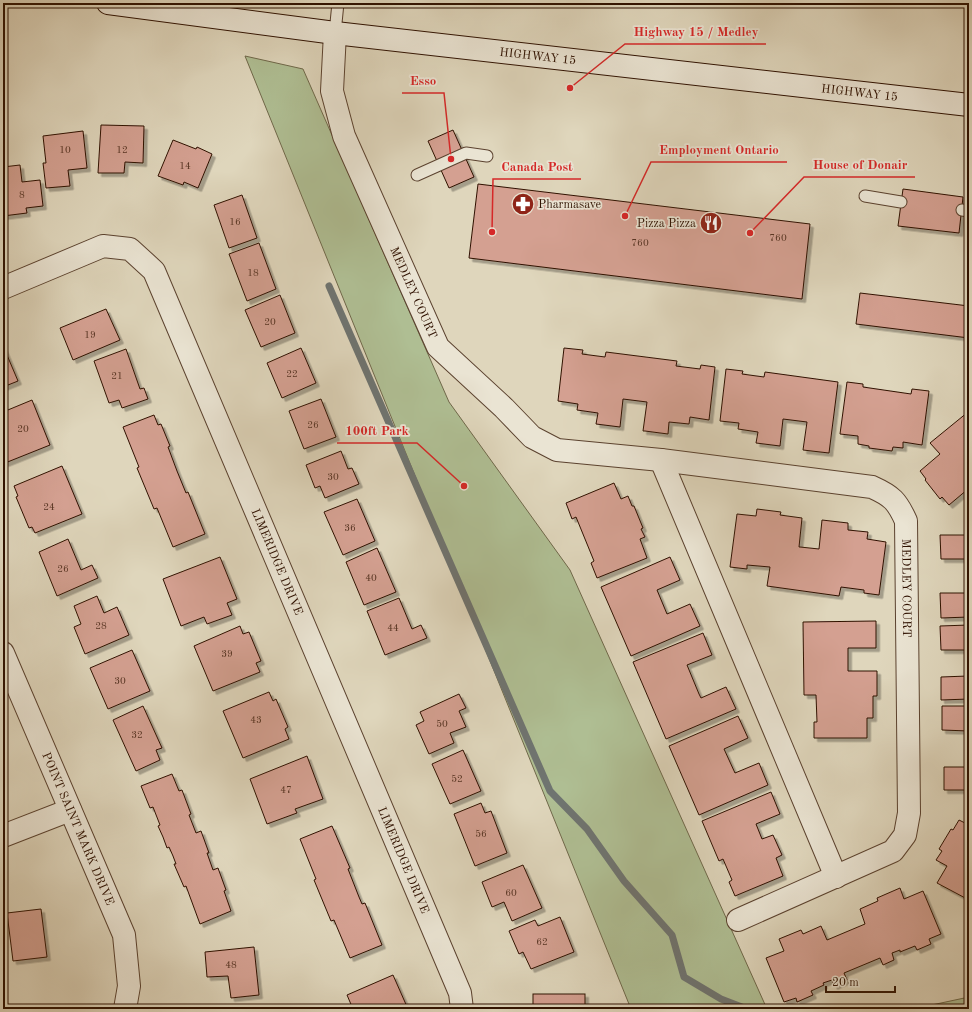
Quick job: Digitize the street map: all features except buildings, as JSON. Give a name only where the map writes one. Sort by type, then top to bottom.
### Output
[{"type":"street","name":"HIGHWAY 15","points":[[108,3],[335,33],[969,105]]},
{"type":"street","name":"MEDLEY COURT","points":[[335,33],[332,91],[344,136],[438,347],[504,408],[532,437],[557,450],[661,460],[872,487],[888,494],[900,507],[906,521],[909,813],[905,835],[893,851],[738,920]]},
{"type":"street","name":"LIMERIDGE DRIVE","points":[[3,288],[103,246],[130,249],[154,271],[460,993],[462,1009]]},
{"type":"street","points":[[661,460],[836,877]]},
{"type":"street","name":"POINT SAINT MARK DRIVE","points":[[3,653],[124,935],[129,986],[125,1009]]},
{"type":"street","points":[[3,836],[70,810]]},
{"type":"lane","points":[[335,33],[338,3]]},
{"type":"lane","points":[[417,175],[466,153],[487,156]]},
{"type":"lane","points":[[865,196],[901,202]]},
{"type":"green space","points":[[245,56],[303,69],[449,402],[570,570],[767,1009],[631,1009]]},
{"type":"green space","points":[[969,997],[969,1009],[913,1009]]},
{"type":"waterway","points":[[329,286],[550,791],[587,829],[624,881],[672,935],[684,977],[721,999],[747,1009]]},
{"type":"place","name":"Highway 15 / Medley","points":[[570,88]]},
{"type":"place","name":"Esso","points":[[451,159]]},
{"type":"place","name":"Pharmasave","points":[[523,204]]},
{"type":"place","name":"Employment Ontario","points":[[625,216]]},
{"type":"place","name":"Pizza Pizza","points":[[711,223]]},
{"type":"place","name":"Canada Post","points":[[492,232]]},
{"type":"place","name":"House of Donair","points":[[750,233]]},
{"type":"place","name":"100ft Park","points":[[464,486]]}]
